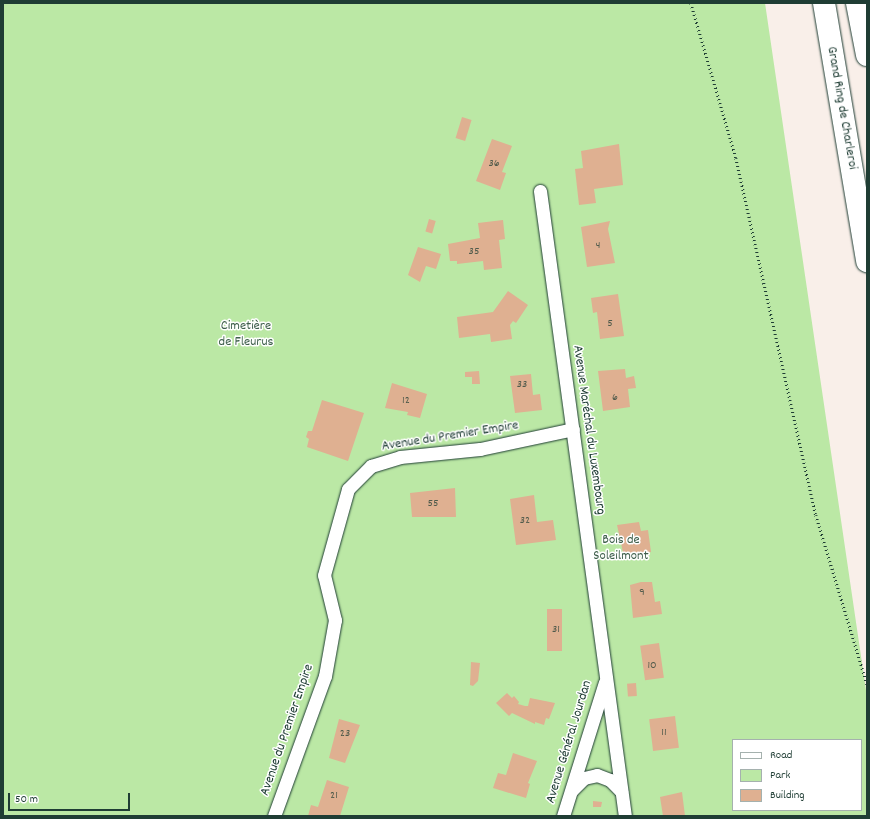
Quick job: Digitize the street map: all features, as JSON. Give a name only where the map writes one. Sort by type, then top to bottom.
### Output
[{"type":"highway","name":"Grand Ring de Charleroi","points":[[824,3],[867,262]]},
{"type":"highway","points":[[857,3],[867,55]]},
{"type":"street","name":"Avenue Maréchal du Luxembourg","points":[[540,191],[625,816]]},
{"type":"street","name":"Avenue du Premier Empire","points":[[274,816],[325,676],[335,620],[324,575],[348,488],[371,466],[400,457],[480,450],[573,430]]},
{"type":"street","name":"Avenue Général Jourdan","points":[[563,816],[606,678]]},
{"type":"street","points":[[571,792],[584,778],[597,775],[610,780],[621,791]]},
{"type":"path","points":[[691,3],[736,158],[816,515],[867,684]]},
{"type":"green space","points":[[3,3],[765,3],[867,697],[867,816],[3,816]]},
{"type":"building","points":[[462,117],[472,120],[465,141],[456,138]]},
{"type":"building","points":[[492,139],[512,146],[502,172],[506,173],[500,190],[476,181]]},
{"type":"building","points":[[619,144],[623,185],[594,189],[596,203],[579,205],[575,169],[583,168],[581,151]]},
{"type":"building","points":[[429,219],[436,221],[432,233],[425,231]]},
{"type":"building","points":[[503,220],[505,239],[499,240],[502,268],[484,270],[483,261],[457,264],[457,261],[450,261],[448,244],[480,238],[478,223]]},
{"type":"building","points":[[610,221],[608,229],[615,263],[587,267],[581,227]]},
{"type":"building","points":[[418,247],[441,254],[436,269],[426,266],[420,282],[408,275]]},
{"type":"building","points":[[508,291],[528,305],[516,323],[513,321],[510,325],[512,339],[491,342],[490,334],[459,338],[457,317],[493,312]]},
{"type":"building","points":[[618,294],[624,336],[600,339],[597,312],[593,313],[591,298]]},
{"type":"building","points":[[625,369],[626,378],[634,376],[636,388],[628,389],[630,407],[603,411],[598,371]]},
{"type":"building","points":[[479,371],[480,384],[472,384],[472,377],[465,377],[465,372]]},
{"type":"building","points":[[531,374],[533,395],[540,394],[542,410],[515,413],[510,376]]},
{"type":"building","points":[[392,383],[427,394],[420,418],[407,415],[408,412],[385,408]]},
{"type":"building","points":[[322,400],[364,413],[348,461],[307,447],[309,439],[306,437],[308,431],[312,431]]},
{"type":"building","points":[[455,488],[456,517],[412,517],[410,493]]},
{"type":"building","points":[[534,495],[537,522],[553,520],[556,540],[516,545],[510,499]]},
{"type":"building","points":[[639,522],[641,531],[648,530],[651,552],[624,557],[617,525]]},
{"type":"building","points":[[641,582],[652,582],[655,602],[660,601],[662,614],[633,618],[630,585]]},
{"type":"building","points":[[547,609],[562,609],[562,651],[547,651]]},
{"type":"building","points":[[659,643],[664,678],[645,680],[640,646]]},
{"type":"building","points":[[471,662],[480,663],[478,681],[473,686],[470,685]]},
{"type":"building","points":[[636,683],[637,696],[628,697],[627,684]]},
{"type":"building","points":[[507,693],[512,698],[514,696],[519,702],[518,704],[525,706],[528,706],[530,698],[555,703],[549,719],[546,718],[544,725],[535,722],[535,724],[512,713],[509,716],[496,703]]},
{"type":"building","points":[[675,716],[679,748],[653,751],[649,719]]},
{"type":"building","points":[[339,719],[360,725],[345,763],[329,758]]},
{"type":"building","points":[[513,753],[537,761],[528,783],[530,784],[526,798],[493,788],[498,773],[506,775]]},
{"type":"building","points":[[327,780],[349,787],[340,816],[308,816],[311,805],[318,807]]},
{"type":"building","points":[[682,792],[685,816],[663,816],[660,797]]},
{"type":"building","points":[[593,801],[602,802],[601,807],[593,807]]},
{"type":"park label","name":"Cimetière de Fleurus","points":[[246,334]]},
{"type":"park label","name":"Bois de Soleilmont","points":[[621,548]]}]
